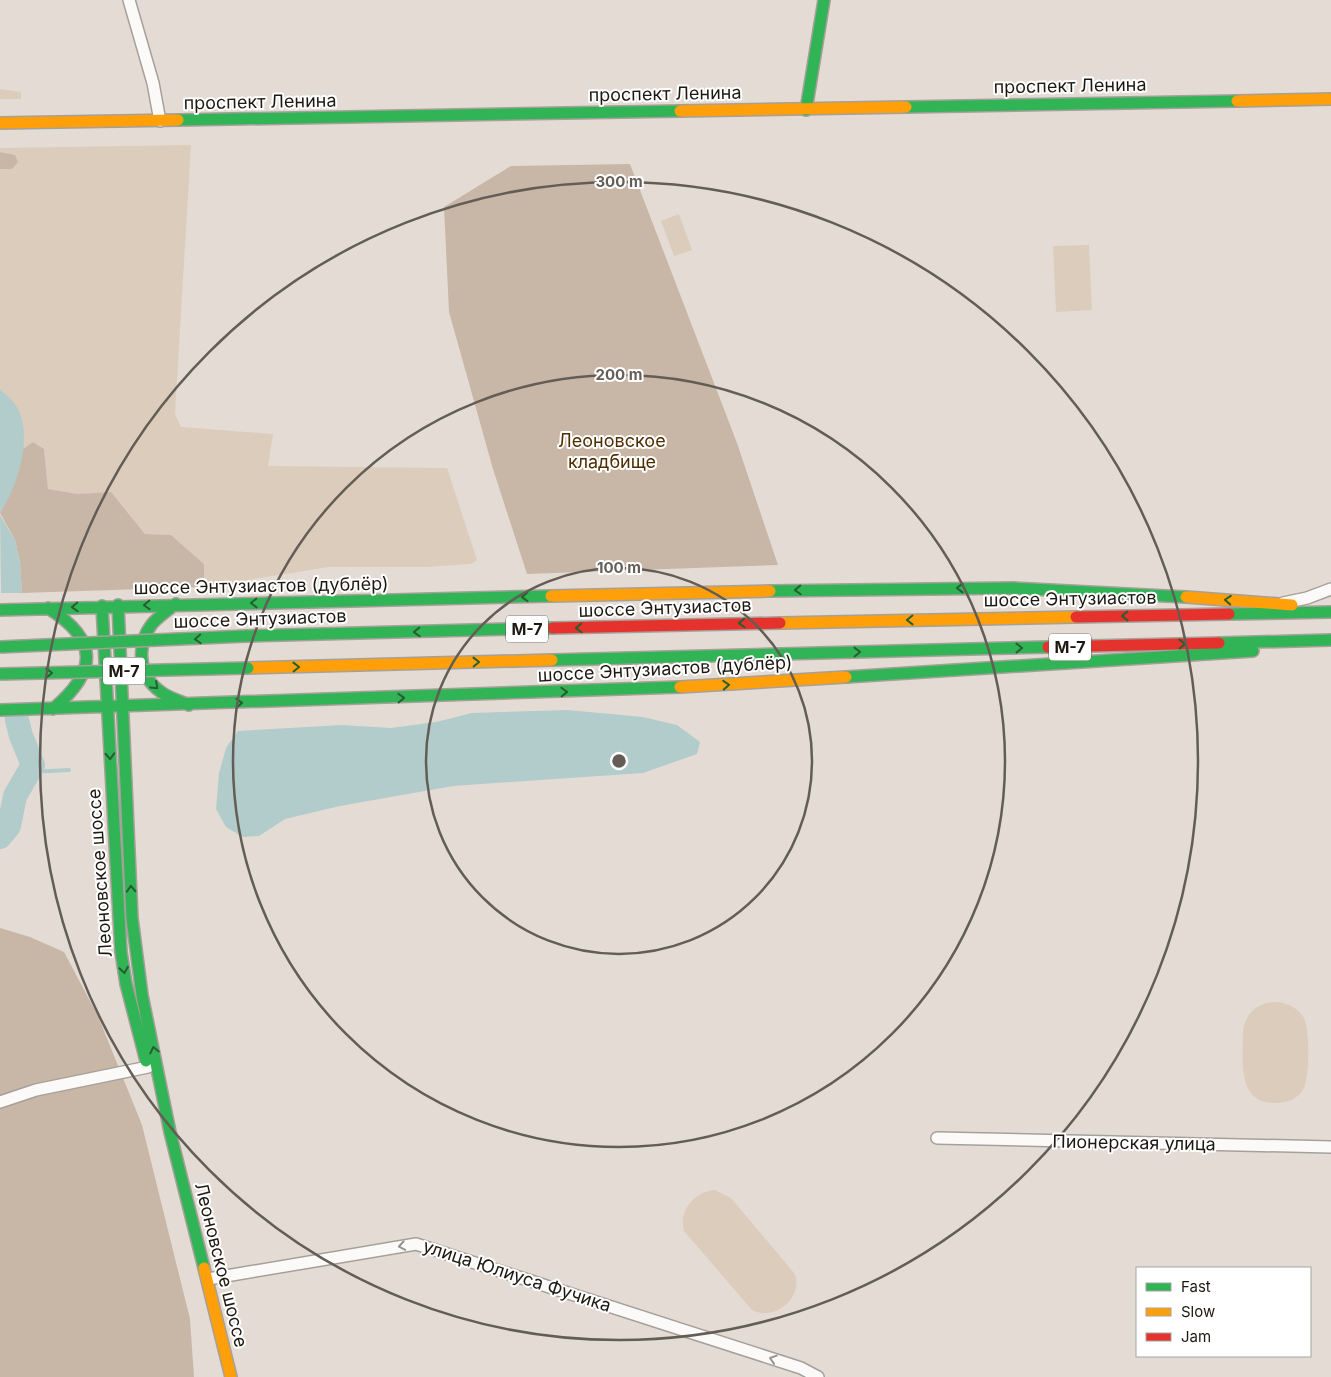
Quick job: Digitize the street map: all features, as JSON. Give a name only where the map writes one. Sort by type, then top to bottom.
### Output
[{"type":"main road","points":[[806,110],[824,0]]},
{"type":"main road","name":"проспект Ленина","points":[[0,123],[806,110],[1331,99]]},
{"type":"main road","name":"шоссе Энтузиастов (дублёр)","points":[[0,610],[118,605],[426,600],[873,588],[1013,588],[1167,595],[1331,608]]},
{"type":"main road","points":[[176,604],[158,618],[147,630],[141,646],[141,662],[147,678],[158,691],[190,705]]},
{"type":"main road","name":"Леоновское шоссе","points":[[118,605],[132,918],[142,995],[170,1132],[208,1279],[230,1377]]},
{"type":"main road","name":"Леоновское шоссе","points":[[102,606],[121,952],[126,984],[148,1067],[170,1132]]},
{"type":"main road","points":[[48,608],[66,621],[78,633],[86,658],[83,675],[75,690],[53,709]]},
{"type":"main road","name":"шоссе Энтузиастов","points":[[0,647],[246,636],[808,622],[1331,612]]},
{"type":"main road","name":"М-7","points":[[0,674],[1331,640]]},
{"type":"main road","name":"шоссе Энтузиастов (дублёр)","points":[[0,710],[669,688],[1331,645]]},
{"type":"street","points":[[129,0],[153,83],[160,121]]},
{"type":"street","points":[[1276,604],[1306,598],[1331,588]]},
{"type":"street","points":[[0,1102],[36,1090],[148,1067]]},
{"type":"street","name":"Пионерская улица","points":[[937,1138],[1331,1148]]},
{"type":"street","name":"улица Юлиуса Фучика","points":[[208,1279],[416,1244],[801,1368],[818,1377]]},
{"type":"shaded area","points":[[0,89],[21,92],[21,99],[0,99]]},
{"type":"shaded area","points":[[191,145],[175,414],[181,427],[273,434],[268,466],[447,468],[477,560],[471,564],[426,567],[329,567],[204,587],[204,564],[171,535],[145,534],[111,492],[77,494],[48,489],[44,449],[33,442],[23,449],[23,430],[20,416],[17,409],[0,389],[0,169],[12,169],[15,155],[0,152],[0,148]]},
{"type":"shaded area","points":[[679,214],[692,250],[674,256],[661,221]]},
{"type":"shaded area","points":[[1089,245],[1092,310],[1056,312],[1053,246]]},
{"type":"shaded area","points":[[1271,1002],[1278,1002],[1293,1007],[1304,1018],[1307,1033],[1307,1075],[1303,1090],[1298,1096],[1284,1102],[1263,1102],[1254,1096],[1244,1078],[1243,1031],[1247,1018],[1254,1009]]},
{"type":"shaded area","points":[[715,1190],[731,1198],[795,1274],[795,1291],[785,1306],[778,1310],[770,1313],[761,1313],[752,1310],[684,1231],[684,1216],[690,1203],[701,1194]]},
{"type":"green space","points":[[0,152],[15,155],[18,162],[12,169],[0,169]]},
{"type":"green space","name":"Леоновское кладбище","points":[[630,164],[737,443],[778,565],[527,574],[493,469],[449,312],[444,207],[511,166]]},
{"type":"green space","points":[[33,442],[44,449],[48,489],[77,494],[111,492],[145,534],[171,535],[204,564],[204,587],[22,593],[20,563],[15,540],[0,513],[15,480],[23,449]]},
{"type":"green space","points":[[0,928],[30,937],[64,952],[98,1016],[142,1125],[190,1319],[194,1377],[0,1377]]},
{"type":"water","points":[[0,389],[13,401],[18,409],[24,434],[21,463],[17,477],[0,513]]},
{"type":"water","points":[[0,515],[15,540],[20,563],[22,593],[1,593]]},
{"type":"water","points":[[567,710],[643,717],[677,725],[700,742],[697,754],[643,773],[453,786],[340,806],[285,819],[259,836],[243,837],[226,827],[216,809],[219,773],[226,748],[238,731],[342,725],[391,728],[436,722],[472,713]]},
{"type":"waterway","points":[[0,837],[9,826],[15,796],[33,765],[21,736],[17,720]]},
{"type":"waterway","points":[[30,772],[69,770]]},
{"type":"traffic: fast","points":[[806,110],[824,0]]},
{"type":"traffic: fast","points":[[906,107],[1237,101]]},
{"type":"traffic: fast","points":[[178,120],[680,111]]},
{"type":"traffic: fast","points":[[770,591],[1013,588],[1186,597]]},
{"type":"traffic: fast","points":[[0,610],[551,596]]},
{"type":"traffic: fast","points":[[176,604],[155,621],[147,632],[143,641],[142,660],[144,669],[153,685],[167,696],[189,705]]},
{"type":"traffic: fast","points":[[118,605],[132,918],[142,995],[170,1132],[204,1268]]},
{"type":"traffic: fast","points":[[102,606],[121,952],[126,984],[146,1061]]},
{"type":"traffic: fast","points":[[48,608],[65,620],[77,632],[84,644],[86,656],[85,669],[78,682],[53,709]]},
{"type":"traffic: fast","points":[[1229,614],[1331,612]]},
{"type":"traffic: fast","points":[[246,636],[553,628]]},
{"type":"traffic: fast","points":[[0,647],[246,636]]},
{"type":"traffic: fast","points":[[1219,643],[1331,640]]},
{"type":"traffic: fast","points":[[552,660],[1048,647]]},
{"type":"traffic: fast","points":[[846,677],[1253,651]]},
{"type":"traffic: fast","points":[[0,674],[248,668]]},
{"type":"traffic: fast","points":[[0,710],[680,687]]},
{"type":"traffic: slow","points":[[1237,101],[1331,99]]},
{"type":"traffic: slow","points":[[680,111],[906,107]]},
{"type":"traffic: slow","points":[[0,123],[178,120]]},
{"type":"traffic: slow","points":[[551,596],[770,591]]},
{"type":"traffic: slow","points":[[1186,597],[1292,605]]},
{"type":"traffic: slow","points":[[780,623],[1076,617]]},
{"type":"traffic: slow","points":[[248,668],[552,660]]},
{"type":"traffic: slow","points":[[680,687],[846,677]]},
{"type":"traffic: slow","points":[[204,1268],[231,1377]]},
{"type":"traffic: jam","points":[[1076,617],[1229,614]]},
{"type":"traffic: jam","points":[[553,628],[780,623]]},
{"type":"traffic: jam","points":[[1048,647],[1219,643]]}]
